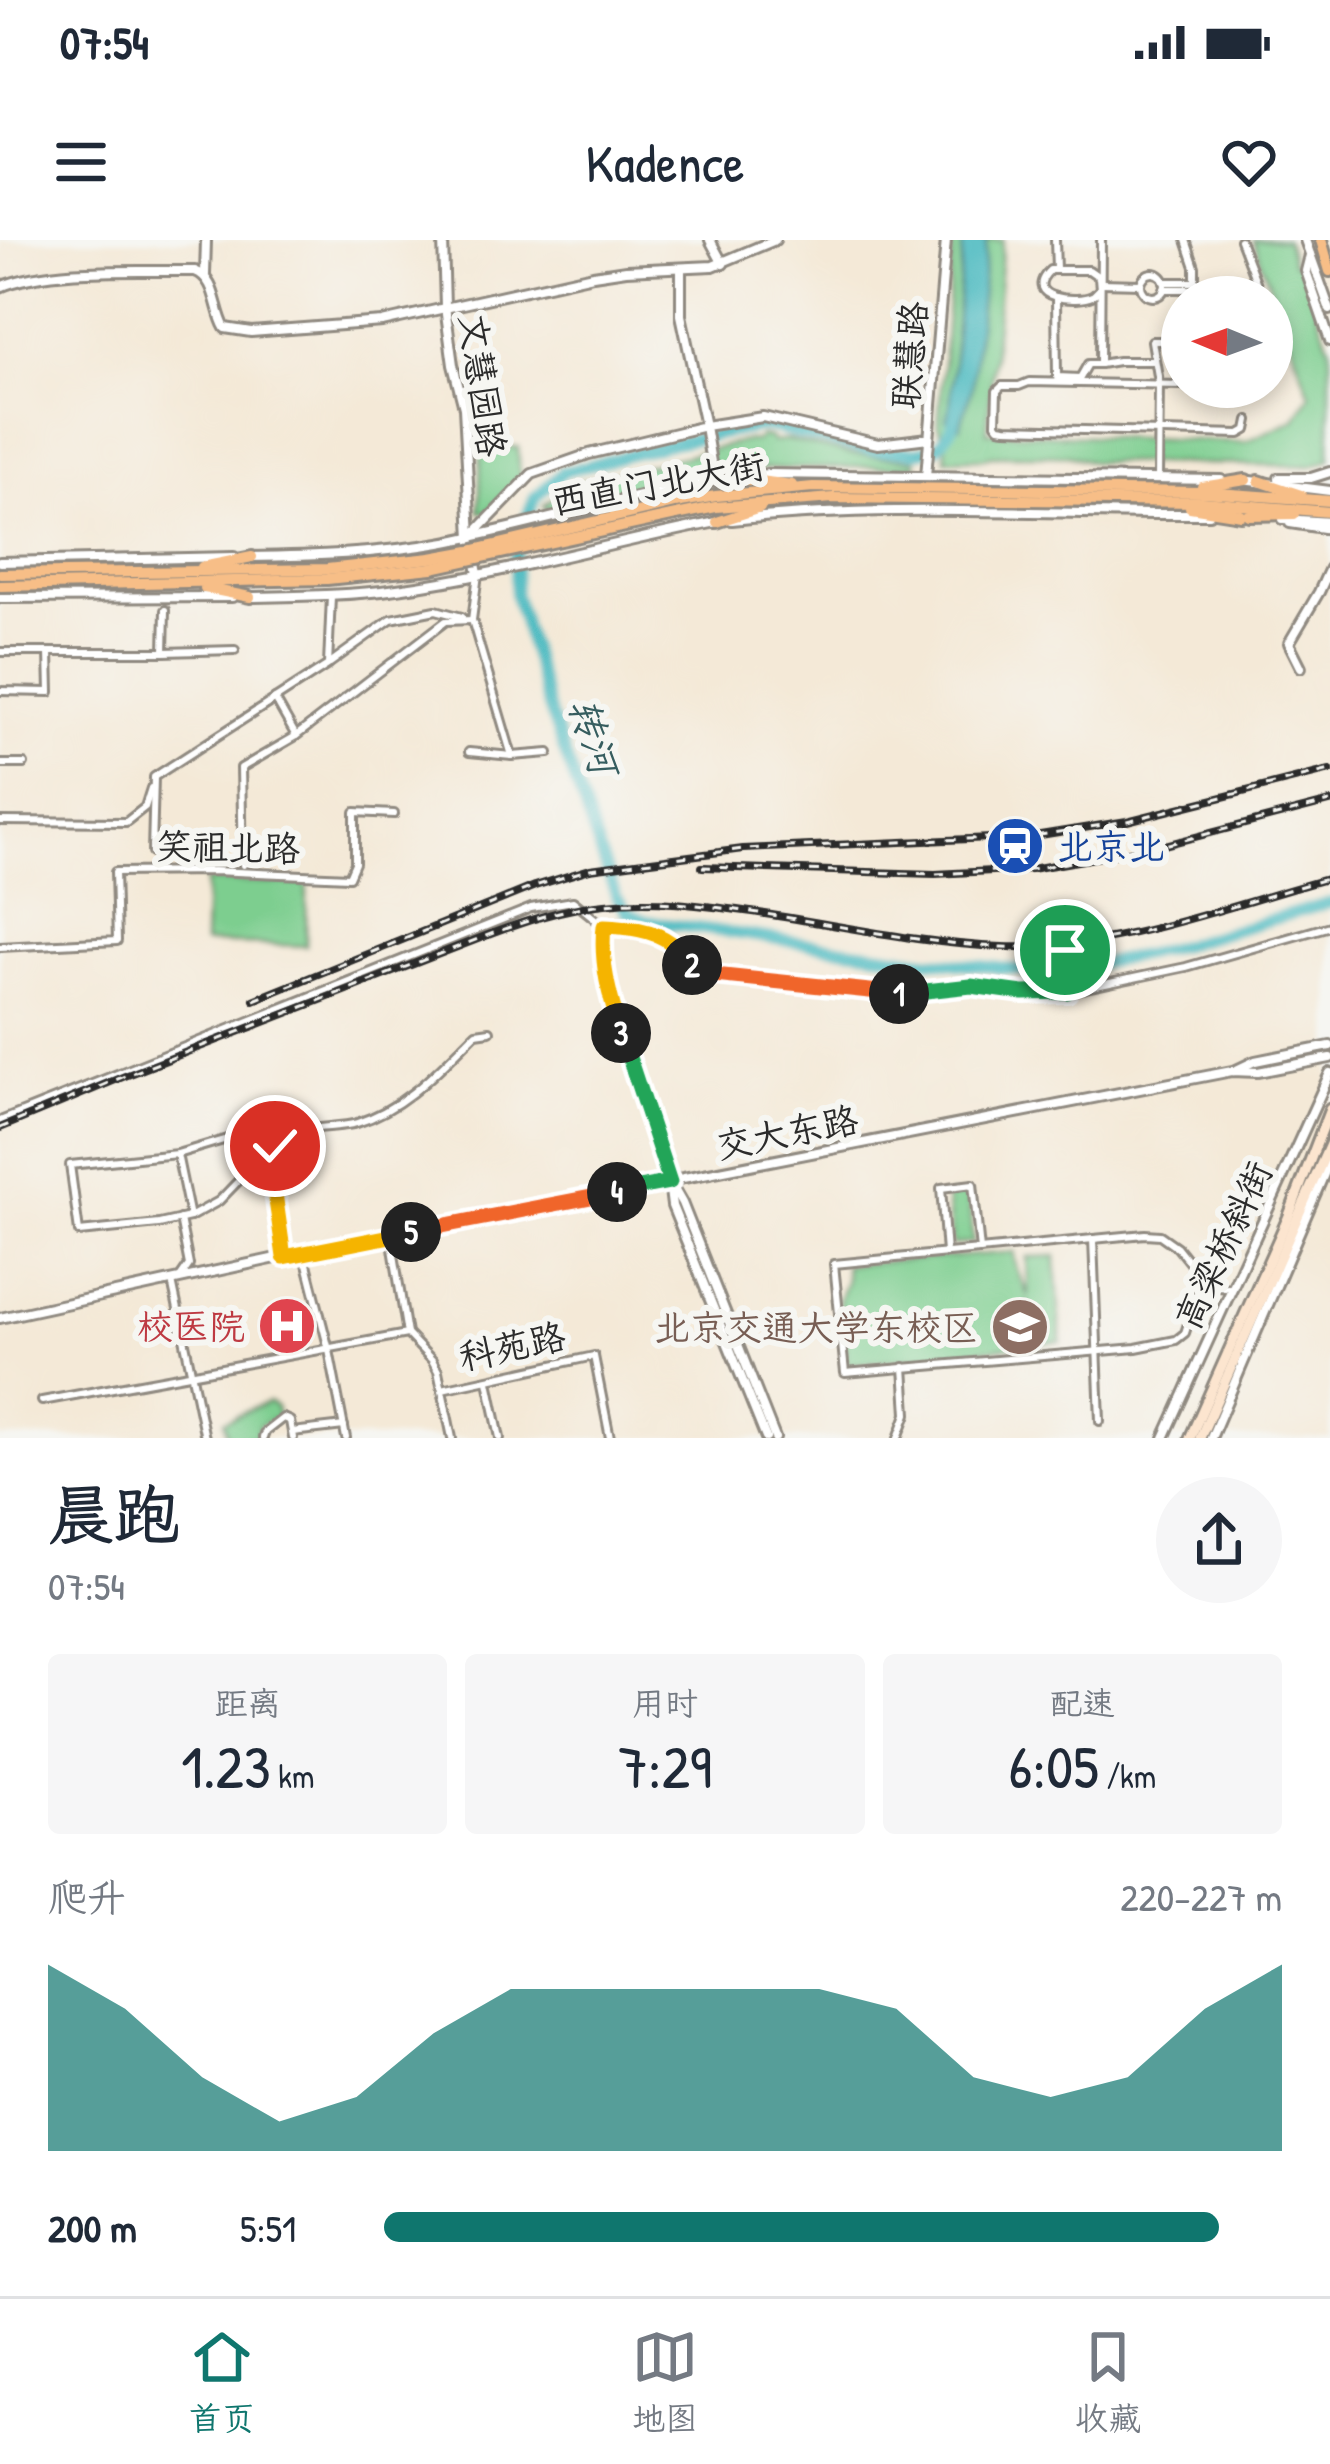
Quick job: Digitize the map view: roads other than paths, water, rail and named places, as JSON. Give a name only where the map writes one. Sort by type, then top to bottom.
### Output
[{"type":"highway","points":[[1308,240],[1329,267]]},
{"type":"highway","points":[[1321,240],[1329,267]]},
{"type":"highway","points":[[734,478],[813,487]]},
{"type":"highway","points":[[1175,491],[1253,481],[1322,508]]},
{"type":"highway","name":"西直门北大街","points":[[0,592],[39,580],[181,578],[431,563],[716,496],[813,487],[1175,491],[1322,508]]},
{"type":"highway","name":"西直门北大街","points":[[676,509],[833,499],[1216,502],[1322,508],[1330,501]]},
{"type":"highway","points":[[717,522],[784,500]]},
{"type":"highway","points":[[1162,503],[1276,516],[1322,508]]},
{"type":"highway","points":[[181,578],[252,557]]},
{"type":"highway","points":[[0,568],[39,580]]},
{"type":"highway","points":[[181,578],[250,597]]},
{"type":"main road","name":"高梁桥斜街","points":[[1190,1438],[1288,1218],[1330,1109]]},
{"type":"main road","name":"高梁桥斜街","points":[[1200,1438],[1330,1144]]},
{"type":"street","points":[[206,240],[205,275],[225,328],[236,332],[382,322],[592,274],[723,264],[775,240]]},
{"type":"street","name":"文慧园路","points":[[443,240],[445,306],[464,408],[471,537],[478,574]]},
{"type":"street","points":[[710,240],[723,264]]},
{"type":"street","name":"联慧路","points":[[926,476],[946,240]]},
{"type":"street","points":[[1055,240],[1055,269]]},
{"type":"street","points":[[1100,364],[1101,240]]},
{"type":"street","points":[[1186,240],[1195,276]]},
{"type":"street","points":[[1240,240],[1254,276]]},
{"type":"street","points":[[1308,240],[1330,310]]},
{"type":"street","points":[[1310,255],[1306,272],[1330,341]]},
{"type":"street","points":[[681,269],[681,315],[714,481]]},
{"type":"street","points":[[1055,269],[1092,271],[1101,283],[1098,292],[1092,296],[1045,292],[1041,283],[1045,273],[1055,269]]},
{"type":"street","points":[[0,287],[70,274],[195,271],[205,275]]},
{"type":"street","points":[[1161,279],[1151,273],[1141,284],[1150,296],[1161,290]]},
{"type":"street","points":[[1101,283],[1141,284]]},
{"type":"street","points":[[1056,296],[1057,377],[1079,378],[1088,364],[1155,361]]},
{"type":"street","points":[[1158,478],[1159,384],[1152,340],[1161,340]]},
{"type":"street","points":[[1159,384],[1029,382],[1003,386],[997,389],[996,422],[999,427],[1240,434],[1249,420]]},
{"type":"street","points":[[471,537],[532,474],[589,454],[702,427],[763,417],[878,444],[928,441]]},
{"type":"street","points":[[1253,481],[1311,478],[1330,472]]},
{"type":"street","name":"西直门北大街","points":[[0,568],[387,552],[714,481],[768,474],[1253,481]]},
{"type":"street","points":[[1253,481],[1330,491]]},
{"type":"street","name":"西直门北大街","points":[[0,592],[331,596],[400,589],[520,566],[717,522],[800,513],[1245,515],[1303,527],[1330,526]]},
{"type":"street","points":[[498,530],[500,569]]},
{"type":"street","points":[[442,543],[448,579]]},
{"type":"street","points":[[1300,667],[1289,643],[1330,568]]},
{"type":"street","points":[[478,574],[472,620],[512,756]]},
{"type":"street","points":[[328,665],[331,596]]},
{"type":"street","points":[[164,652],[165,610]]},
{"type":"street","points":[[0,821],[126,822],[146,807],[154,777],[391,620],[436,610],[472,620]]},
{"type":"street","points":[[243,865],[241,768],[296,736],[446,621],[472,620]]},
{"type":"street","points":[[0,652],[236,650]]},
{"type":"street","points":[[0,691],[50,692],[49,652]]},
{"type":"street","points":[[275,699],[296,736]]},
{"type":"street","points":[[469,752],[549,753]]},
{"type":"street","points":[[0,764],[24,764]]},
{"type":"street","points":[[152,852],[154,777]]},
{"type":"street","name":"笑祖北路","points":[[0,947],[117,941],[115,872],[349,877],[355,863],[355,812],[394,814]]},
{"type":"street","points":[[0,1121],[531,908],[573,901],[604,926],[633,927],[662,938],[692,964],[714,975],[890,995],[971,986],[1023,993],[1067,992],[1186,967],[1330,926]]},
{"type":"street","points":[[604,926],[608,994],[670,1182],[775,1438]]},
{"type":"street","points":[[1065,954],[1067,992]]},
{"type":"street","points":[[284,1257],[272,1172],[275,1146],[286,1136],[309,1129],[372,1118],[413,1094],[476,1033],[490,1031]]},
{"type":"street","name":"交大东路","points":[[1232,1071],[1256,1060],[1330,1046]]},
{"type":"street","name":"交大东路","points":[[0,1318],[304,1252],[1232,1071],[1258,1072],[1330,1058]]},
{"type":"street","name":"高梁桥斜街","points":[[1164,1438],[1330,1073]]},
{"type":"street","points":[[244,1174],[237,1136],[177,1154],[70,1165],[79,1232],[190,1217],[219,1201],[244,1174],[272,1172]]},
{"type":"street","points":[[177,1154],[190,1217]]},
{"type":"street","name":"高梁桥斜街","points":[[1211,1438],[1330,1160]]},
{"type":"street","points":[[670,1182],[672,1206],[766,1438]]},
{"type":"street","points":[[946,1253],[941,1188],[973,1184],[980,1250]]},
{"type":"street","points":[[180,1219],[189,1265],[175,1281],[205,1438]]},
{"type":"street","points":[[1160,1234],[1188,1259],[1200,1286],[1185,1333],[1176,1340],[1098,1351],[845,1372],[834,1264],[1094,1238],[1160,1234]]},
{"type":"street","points":[[391,1236],[407,1334],[438,1371],[452,1438]]},
{"type":"street","points":[[1094,1238],[1100,1421]]},
{"type":"street","points":[[304,1252],[346,1438]]},
{"type":"street","points":[[1200,1286],[1233,1288]]},
{"type":"street","points":[[42,1401],[407,1334]]},
{"type":"street","name":"科苑路","points":[[442,1389],[594,1356],[610,1438]]},
{"type":"street","points":[[898,1438],[907,1414],[904,1367]]},
{"type":"street","points":[[488,1381],[500,1438]]},
{"type":"street","points":[[263,1438],[283,1418],[290,1421],[292,1435],[344,1426]]},
{"type":"water","points":[[963,240],[987,240],[972,388],[960,427],[946,419]]},
{"type":"waterway","name":"转河","points":[[957,411],[937,448],[915,452],[867,449],[763,426],[673,443],[563,472],[535,497],[516,545],[515,594],[548,707],[616,896],[627,912],[646,921],[1037,972],[1076,969],[1168,949],[1330,903]]},
{"type":"railway","points":[[254,1000],[535,886],[590,869],[743,849],[1034,836],[1127,821],[1330,770]]},
{"type":"railway","points":[[702,867],[935,874],[1031,869],[1153,848],[1330,802]]},
{"type":"railway","points":[[0,1128],[483,937],[574,909],[624,902],[682,904],[942,942],[1044,946],[1127,935],[1330,878]]},
{"type":"place","name":"北京北","points":[[1015,846]]},
{"type":"place","name":"校医院","points":[[287,1326]]},
{"type":"place","name":"北京交通大学东校区","points":[[1020,1327]]}]
